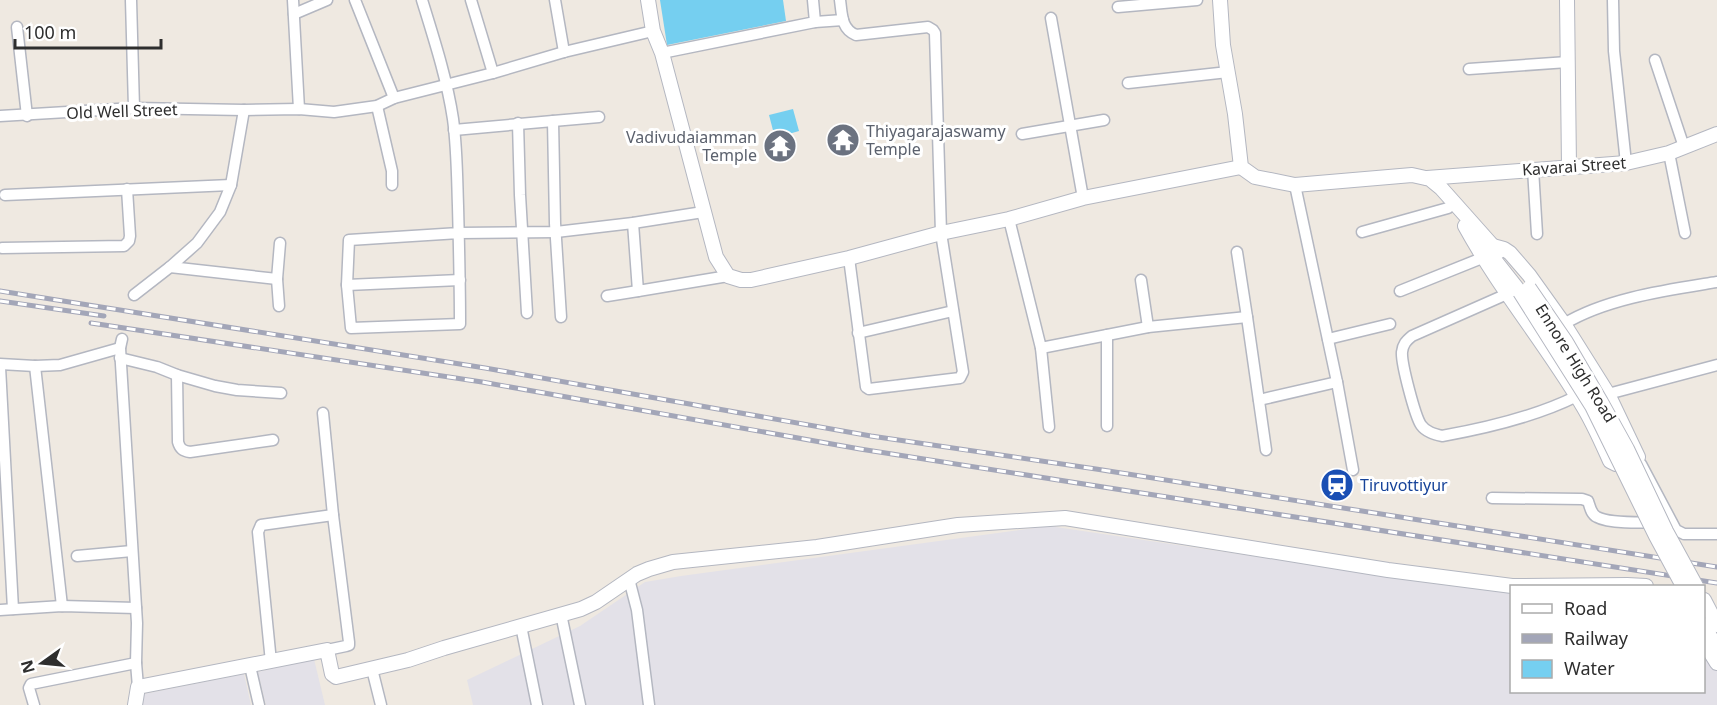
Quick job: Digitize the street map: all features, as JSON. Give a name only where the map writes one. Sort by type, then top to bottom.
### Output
[{"type":"street","points":[[131,0],[134,108]]},
{"type":"street","points":[[293,0],[299,109]]},
{"type":"street","points":[[294,14],[327,0]]},
{"type":"street","points":[[355,0],[394,98]]},
{"type":"street","points":[[422,0],[447,85],[454,130],[459,233],[460,324],[351,328],[347,285],[349,240],[459,233],[556,232],[703,212]]},
{"type":"street","points":[[471,0],[493,73]]},
{"type":"street","points":[[555,0],[564,52]]},
{"type":"street","points":[[648,0],[653,31],[662,54],[716,257],[728,276]]},
{"type":"street","points":[[813,0],[815,22]]},
{"type":"street","points":[[840,0],[843,20],[849,32],[856,34],[928,27],[933,30],[941,233],[963,372],[960,378],[869,389],[867,387],[849,258]]},
{"type":"street","points":[[1118,7],[1197,0]]},
{"type":"street","points":[[1220,0],[1223,45],[1235,114],[1241,167]]},
{"type":"street","points":[[1567,0],[1569,166]]},
{"type":"street","points":[[1613,0],[1614,51],[1626,163]]},
{"type":"street","points":[[1051,18],[1083,198]]},
{"type":"street","points":[[662,54],[815,22],[843,20]]},
{"type":"street","points":[[17,27],[27,116]]},
{"type":"street","name":"Old Well Street","points":[[0,116],[134,108],[299,109],[334,112],[377,106],[394,98],[564,52],[653,31]]},
{"type":"street","points":[[1655,60],[1684,147]]},
{"type":"street","points":[[1469,69],[1568,62]]},
{"type":"street","points":[[1128,83],[1228,72]]},
{"type":"street","points":[[377,106],[392,171],[392,185]]},
{"type":"street","points":[[134,295],[197,243],[220,212],[231,185],[244,110]]},
{"type":"street","points":[[454,130],[599,117]]},
{"type":"street","points":[[1022,134],[1104,120]]},
{"type":"street","points":[[553,121],[561,317]]},
{"type":"street","points":[[518,123],[527,314]]},
{"type":"street","name":"Kavarai Street","points":[[1421,178],[1626,163],[1669,153],[1717,134]]},
{"type":"street","points":[[1669,153],[1685,233]]},
{"type":"street","points":[[607,296],[728,276],[751,280],[849,258],[941,233],[1009,219],[1083,198],[1241,167],[1255,177],[1295,185],[1421,178]]},
{"type":"street","points":[[1533,169],[1537,234]]},
{"type":"street","name":"Ennore High Road","points":[[1421,178],[1493,256],[1519,291],[1566,342],[1627,449],[1666,531],[1695,585]]},
{"type":"street","name":"Ennore High Road","points":[[1421,178],[1441,188],[1493,246],[1588,399],[1682,585]]},
{"type":"street","points":[[5,195],[231,185]]},
{"type":"street","points":[[1295,185],[1337,382],[1353,470]]},
{"type":"street","points":[[2,248],[124,246],[130,236],[127,189]]},
{"type":"street","points":[[1362,232],[1448,208]]},
{"type":"street","points":[[1009,219],[1041,348],[1049,427]]},
{"type":"street","points":[[633,223],[638,291]]},
{"type":"street","points":[[1465,226],[1482,258],[1519,291],[1596,429],[1610,461],[1616,464],[1638,456]]},
{"type":"street","points":[[279,243],[277,279],[279,306]]},
{"type":"street","points":[[1493,246],[1504,249],[1510,254],[1529,275],[1564,324],[1608,394],[1676,530],[1684,534],[1717,534]]},
{"type":"street","points":[[1237,252],[1266,450]]},
{"type":"street","points":[[1400,291],[1482,258]]},
{"type":"street","points":[[170,267],[277,279]]},
{"type":"street","points":[[347,285],[460,280]]},
{"type":"street","points":[[1141,280],[1148,327]]},
{"type":"street","points":[[1564,324],[1592,310],[1658,292],[1717,282]]},
{"type":"street","points":[[1519,291],[1412,336],[1404,344],[1402,354],[1408,385],[1421,425],[1429,432],[1442,436],[1532,414],[1560,405],[1577,396]]},
{"type":"street","points":[[858,333],[953,311]]},
{"type":"street","points":[[1041,348],[1148,327],[1247,317]]},
{"type":"street","points":[[1328,339],[1390,324]]},
{"type":"street","points":[[1107,335],[1107,426]]},
{"type":"street","points":[[121,348],[138,623],[136,663],[138,687],[135,705]]},
{"type":"street","points":[[13,609],[0,366],[60,365],[121,348],[157,367],[215,386],[281,393]]},
{"type":"street","points":[[1608,394],[1717,365]]},
{"type":"street","points":[[35,366],[62,606]]},
{"type":"street","points":[[177,375],[178,442],[184,451],[273,440]]},
{"type":"street","points":[[1259,400],[1337,382]]},
{"type":"street","points":[[138,687],[349,645],[323,413]]},
{"type":"street","points":[[1492,498],[1582,499],[1588,501],[1595,517],[1604,520],[1671,522]]},
{"type":"street","points":[[271,662],[259,528],[261,525],[333,515]]},
{"type":"street","points":[[327,650],[334,676],[408,660],[561,614],[596,602],[649,568],[673,562],[817,547],[958,525],[1065,518],[1388,570],[1510,586]]},
{"type":"street","points":[[77,556],[132,551]]},
{"type":"street","points":[[629,579],[637,610],[649,705]]},
{"type":"street","points":[[1705,602],[1717,625]]},
{"type":"street","points":[[0,610],[62,606],[136,608]]},
{"type":"street","points":[[561,614],[580,705]]},
{"type":"street","points":[[521,626],[537,705]]},
{"type":"street","points":[[1705,627],[1717,649]]},
{"type":"street","points":[[1705,643],[1717,663]]},
{"type":"street","points":[[34,705],[29,688],[31,684],[136,663]]},
{"type":"street","points":[[250,666],[259,705]]},
{"type":"street","points":[[372,669],[381,705]]},
{"type":"shaded area","points":[[1049,526],[1421,581],[1510,589],[1510,693],[1705,693],[1705,631],[1717,653],[1717,705],[473,705],[467,680],[580,626],[645,582]]},
{"type":"shaded area","points":[[314,659],[325,705],[266,705],[258,672]]},
{"type":"shaded area","points":[[244,674],[251,705],[141,705],[144,694]]},
{"type":"water","points":[[660,0],[783,0],[786,21],[667,45]]},
{"type":"water","points":[[793,109],[799,131],[775,138],[769,115]]},
{"type":"railway","points":[[0,291],[485,368],[871,436],[1096,469],[1717,567]]},
{"type":"railway","points":[[0,301],[104,316]]},
{"type":"railway","points":[[91,323],[482,382],[860,449],[1717,583]]},
{"type":"place","name":"Thiyagarajaswamy Temple","points":[[843,140]]},
{"type":"place","name":"Vadivudaiamman Temple","points":[[780,146]]},
{"type":"place","name":"Tiruvottiyur","points":[[1337,485]]}]
